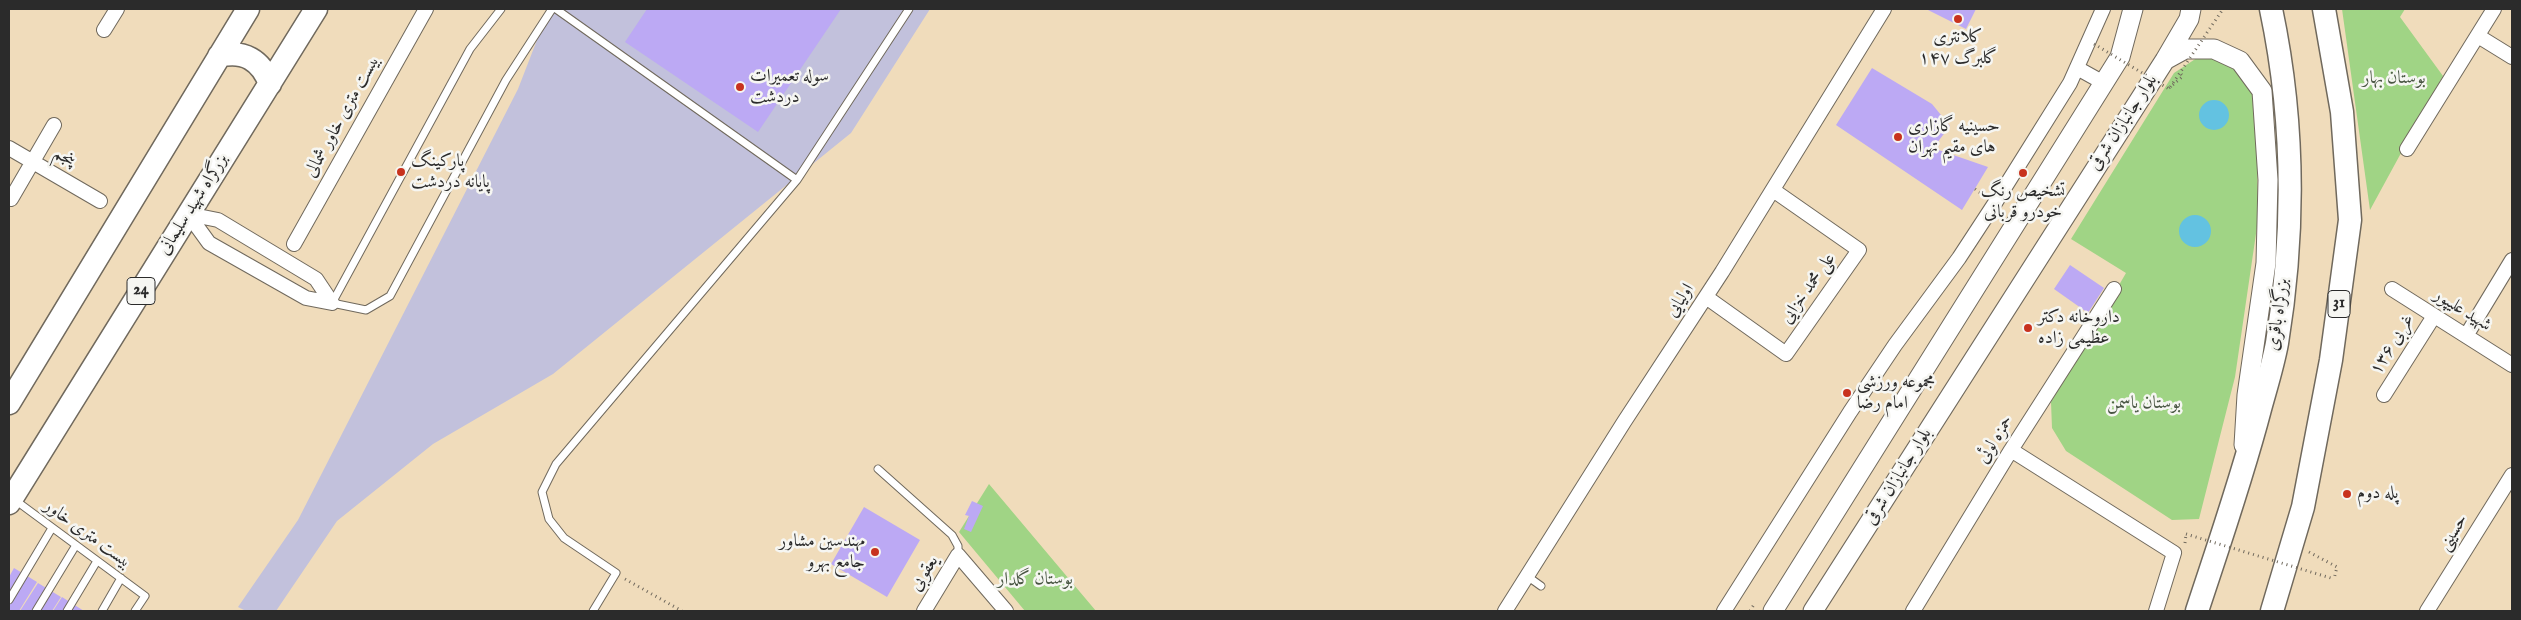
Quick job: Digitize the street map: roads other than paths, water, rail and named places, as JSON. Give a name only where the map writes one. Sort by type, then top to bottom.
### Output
[{"type":"highway","points":[[9,403],[248,9]]},
{"type":"highway","name":"بزرگراه شهید سلیمانی","points":[[10,500],[316,9]]},
{"type":"highway","name":"بزرگراه باقری","points":[[2197,611],[2242,476],[2277,344],[2288,250],[2290,175],[2287,103],[2271,9]]},
{"type":"highway","name":"31","points":[[2276,606],[2303,507],[2331,360],[2350,220],[2342,112],[2324,9]]},
{"type":"highway","points":[[219,56],[232,53],[245,55],[257,61],[265,71],[270,84]]},
{"type":"highway","points":[[2188,611],[2210,571]]},
{"type":"main road","name":"بلوار جانبازان شرقی","points":[[1773,611],[2120,57],[2133,9]]},
{"type":"main road","points":[[2127,34],[2141,9]]},
{"type":"main road","points":[[2165,60],[2189,19],[2191,9]]},
{"type":"main road","name":"بلوار جانبازان شرقی","points":[[1814,611],[2165,60],[2184,49],[2214,49],[2240,61],[2262,92],[2268,180],[2266,263],[2247,395],[2242,476]]},
{"type":"street","points":[[104,30],[117,9]]},
{"type":"street","name":"بیست متری خاور شمالی","points":[[294,244],[426,9]]},
{"type":"street","name":"اولیایی","points":[[1505,611],[1706,297],[1884,9]]},
{"type":"street","points":[[1724,611],[1855,404],[1964,250],[2070,83],[2103,9]]},
{"type":"street","points":[[2407,149],[2494,9]]},
{"type":"street","points":[[2478,36],[2512,57]]},
{"type":"street","points":[[2077,68],[2104,83]]},
{"type":"street","points":[[11,199],[54,125]]},
{"type":"street","name":"پنجم","points":[[9,148],[100,201]]},
{"type":"street","name":"علی محمد خزایی","points":[[1706,297],[1786,354],[1859,250],[1773,190]]},
{"type":"street","points":[[188,214],[209,243],[306,298],[332,303]]},
{"type":"street","points":[[188,214],[218,220],[308,274],[316,280],[332,303]]},
{"type":"street","points":[[2466,336],[2512,260]]},
{"type":"street","name":"حمزه لوئی","points":[[1913,611],[2011,450],[2114,289]]},
{"type":"street","name":"شهید علیپور","points":[[2392,289],[2512,365]]},
{"type":"street","name":"۱۳۶ غربی","points":[[2384,394],[2434,316]]},
{"type":"street","points":[[2011,450],[2174,553],[2156,611]]},
{"type":"street","name":"حسینی","points":[[2427,611],[2512,475]]},
{"type":"street","points":[[958,556],[1006,611]]},
{"type":"street","name":"یعقوبی","points":[[924,611],[958,556]]},
{"type":"lane","points":[[502,9],[470,48],[332,303],[366,310],[390,296],[506,80],[552,9]]},
{"type":"lane","points":[[556,9],[797,180]]},
{"type":"lane","points":[[593,611],[616,573],[564,538],[549,519],[542,492],[556,464],[797,180],[909,9]]},
{"type":"lane","points":[[878,469],[952,535],[958,546],[958,556]]},
{"type":"lane","name":"بیست متری خاور","points":[[10,500],[76,545],[145,596],[135,611]]},
{"type":"lane","points":[[9,600],[52,528]]},
{"type":"lane","points":[[36,611],[76,545]]},
{"type":"lane","points":[[67,611],[97,561]]},
{"type":"lane","points":[[1527,576],[1541,586]]},
{"type":"lane","points":[[102,611],[121,578]]},
{"type":"water","points":[[2214,100],[2225,104],[2229,115],[2225,126],[2214,130],[2203,126],[2199,115],[2203,104]]},
{"type":"water","points":[[2195,215],[2206,220],[2211,231],[2206,242],[2195,247],[2184,242],[2179,231],[2184,220]]},
{"type":"place","name":"کلانتری ۱۴۷ گلبرگ","points":[[1958,19]]},
{"type":"place","name":"سوله تعمیرات دردشت","points":[[740,87]]},
{"type":"place","name":"حسینیه گازاری های مقیم تهران","points":[[1898,137]]},
{"type":"place","name":"پارکینگ پایانه دردشت","points":[[401,172]]},
{"type":"place","name":"تشخیص رنگ خودرو قربانی","points":[[2023,173]]},
{"type":"place","name":"داروخانه دکتر عظیمی زاده","points":[[2028,328]]},
{"type":"place","name":"مجموعه ورزشی امام رضا","points":[[1847,393]]},
{"type":"place","name":"پله دوم","points":[[2347,494]]},
{"type":"place","name":"مهندسین مشاور جامع بهرو","points":[[875,552]]},
{"type":"park label","name":"بوستان بهار","points":[[2394,79]]},
{"type":"park label","name":"بوستان یاسمن","points":[[2144,404]]},
{"type":"park label","name":"بوستان گلدار","points":[[1035,580]]}]
